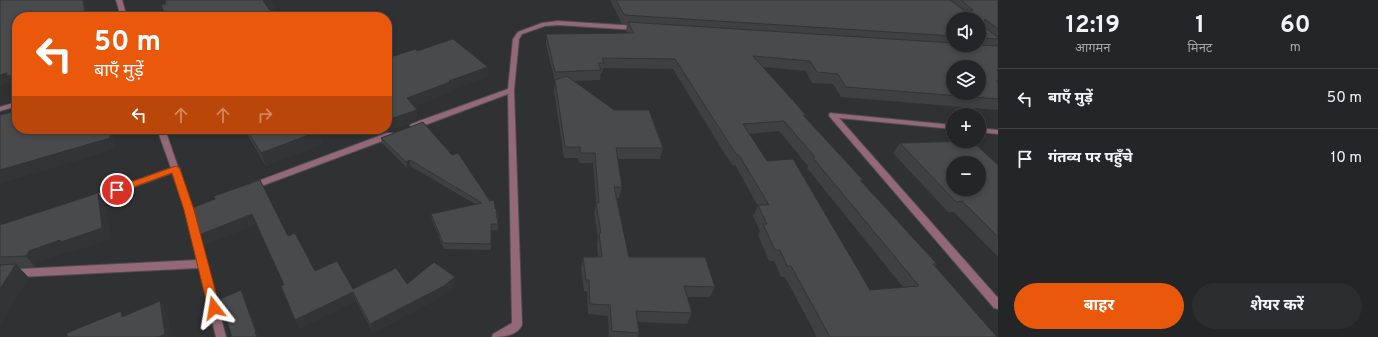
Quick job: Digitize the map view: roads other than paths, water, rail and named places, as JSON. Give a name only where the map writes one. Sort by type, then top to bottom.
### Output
[{"type":"street","points":[[119,0],[123,12]]},
{"type":"street","points":[[497,337],[516,325],[511,90],[516,39],[520,33],[544,24],[558,23],[645,28]]},
{"type":"street","points":[[392,134],[511,90]]},
{"type":"street","points":[[0,109],[12,105]]},
{"type":"street","points":[[946,126],[833,115],[998,305]]},
{"type":"street","points":[[986,131],[998,132]]},
{"type":"street","points":[[163,134],[193,208],[203,264],[221,337]]},
{"type":"street","points":[[249,188],[391,134]]},
{"type":"street","points":[[80,203],[176,169]]},
{"type":"street","points":[[0,274],[203,264]]}]
